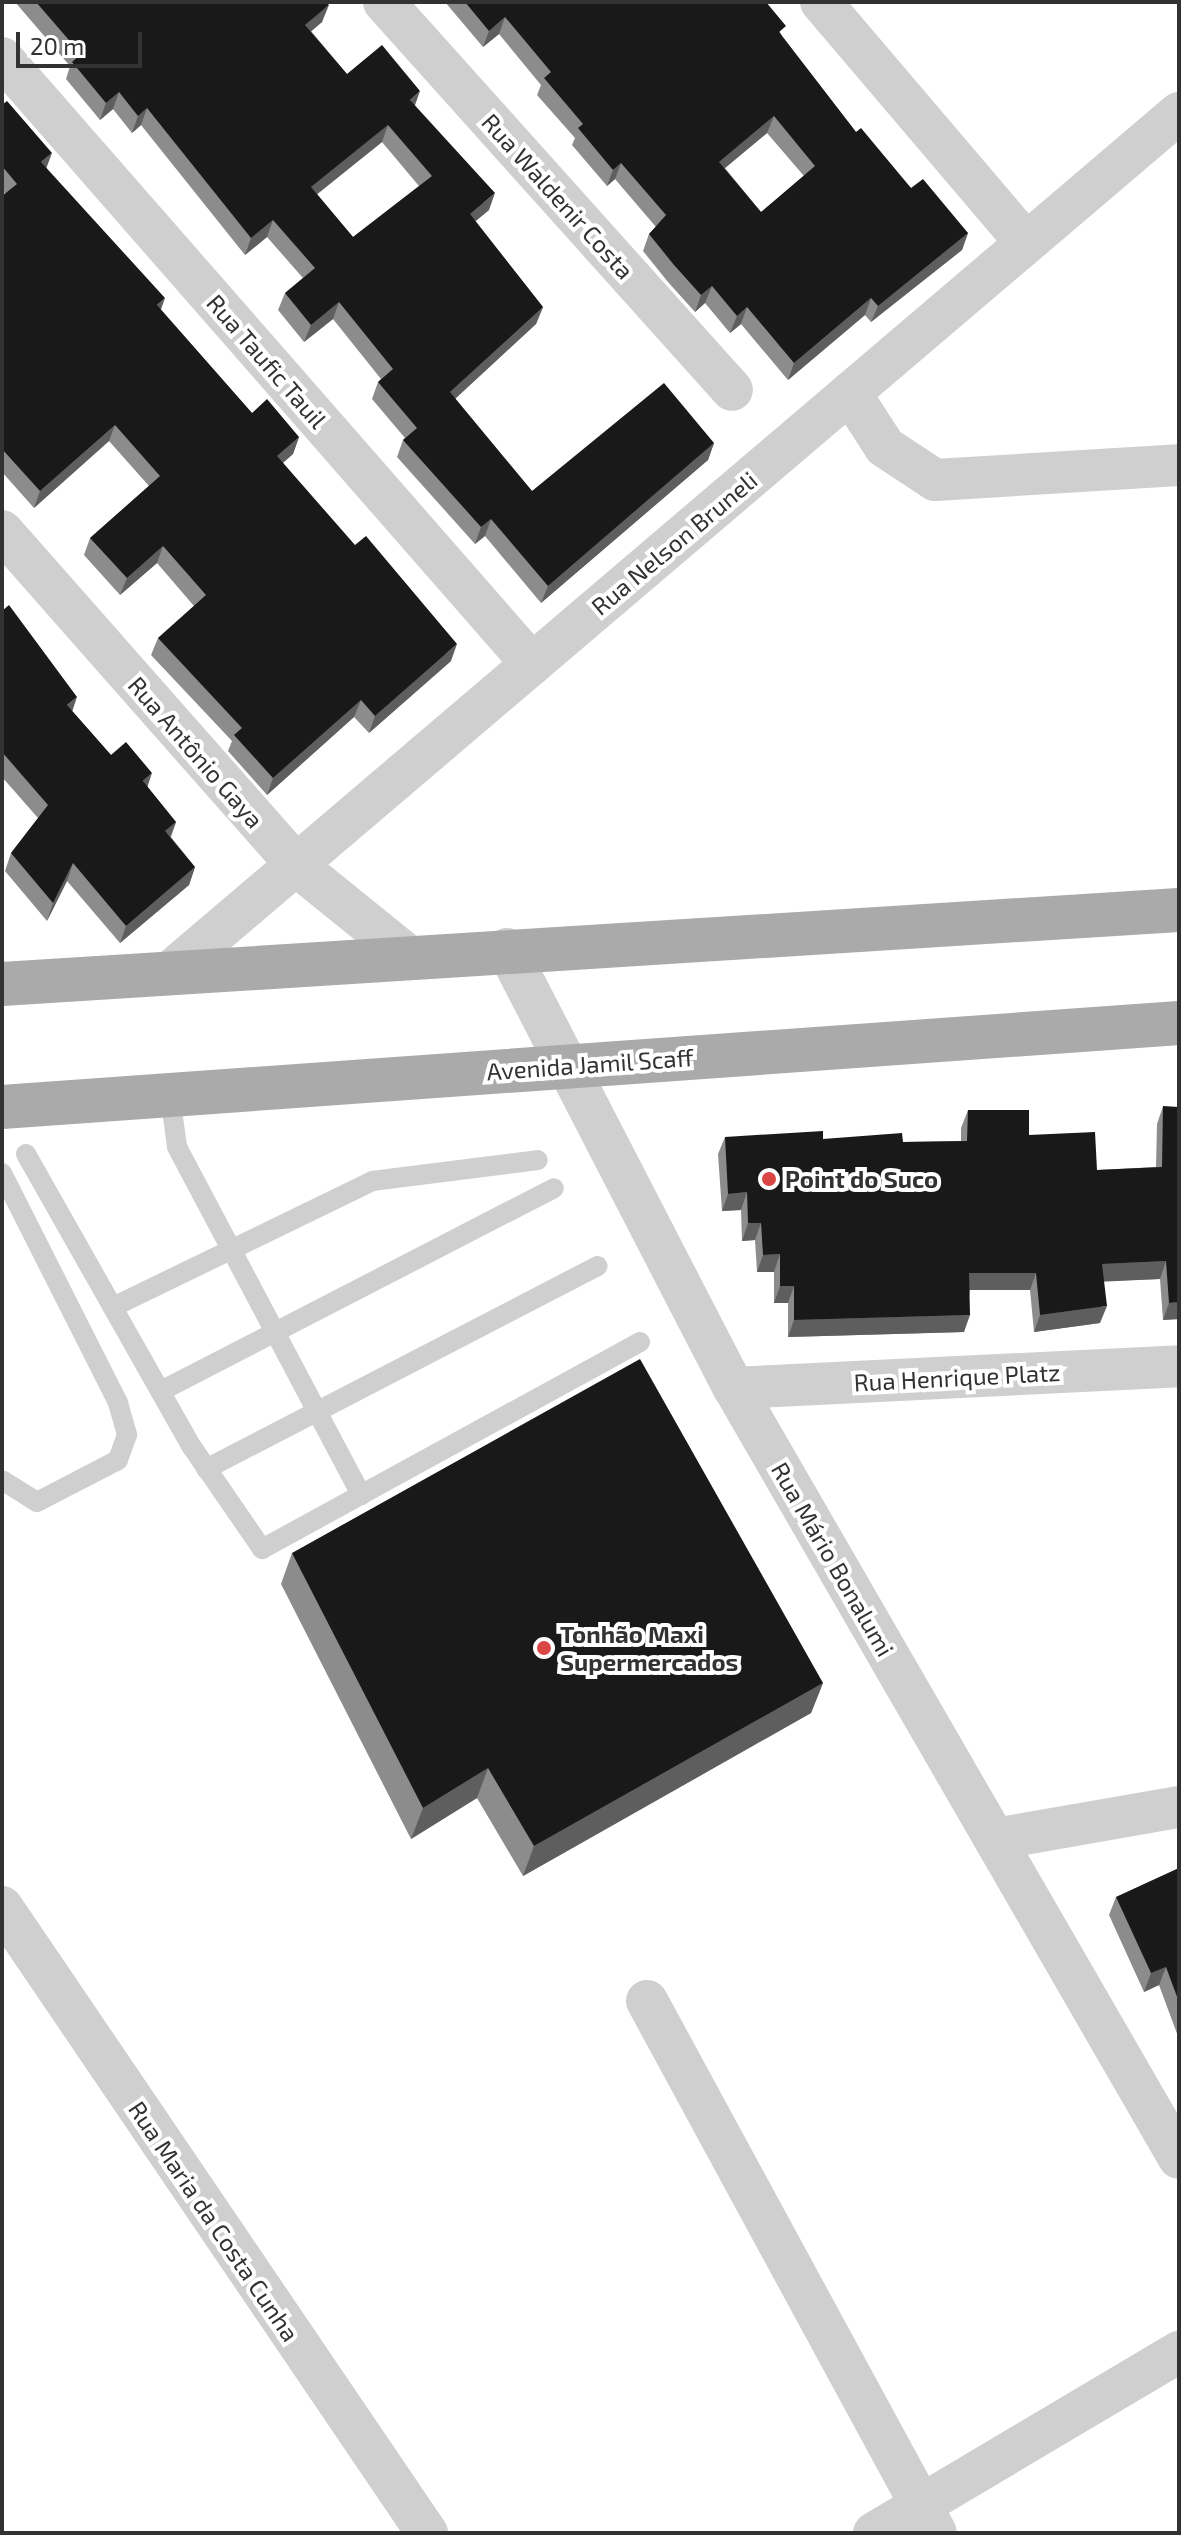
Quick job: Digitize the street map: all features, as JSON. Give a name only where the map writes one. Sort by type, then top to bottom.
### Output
[{"type":"main road","points":[[2,984],[507,949],[1179,910]]},
{"type":"main road","name":"Avenida Jamil Scaff","points":[[2,1107],[1179,1023]]},
{"type":"street","name":"Rua Waldenir Costa","points":[[384,2],[732,390]]},
{"type":"street","points":[[821,2],[1026,243]]},
{"type":"street","name":"Rua Taufic Tauil","points":[[2,58],[532,664]]},
{"type":"street","name":"Rua Nelson Bruneli","points":[[170,972],[1179,113]]},
{"type":"street","points":[[850,393],[885,447],[935,480],[1179,465]]},
{"type":"street","name":"Rua Antônio Gaya","points":[[2,531],[297,866],[408,956]]},
{"type":"street","name":"Rua Mário Bonalumi","points":[[507,949],[573,1065],[734,1388],[1179,2158]]},
{"type":"street","name":"Rua Henrique Platz","points":[[734,1388],[1179,1366]]},
{"type":"street","points":[[995,1839],[1179,1807]]},
{"type":"street","name":"Rua Maria da Costa Cunha","points":[[2,1907],[427,2533]]},
{"type":"street","points":[[647,2001],[928,2520]]},
{"type":"street","points":[[874,2533],[928,2520],[1179,2352]]},
{"type":"lane","points":[[170,1095],[177,1147],[276,1327],[361,1495]]},
{"type":"lane","points":[[26,1154],[206,1469],[262,1549],[640,1342]]},
{"type":"lane","points":[[113,1307],[230,1247],[372,1181],[538,1160]]},
{"type":"lane","points":[[2,1173],[118,1403],[127,1435],[118,1460],[37,1502],[2,1480]]},
{"type":"lane","points":[[161,1391],[276,1327],[554,1188]]},
{"type":"lane","points":[[206,1469],[318,1408],[598,1266]]},
{"type":"building","points":[[36,2],[326,2],[329,5],[305,25],[347,74],[382,45],[420,91],[410,100],[495,193],[470,214],[543,307],[450,392],[532,491],[664,383],[714,443],[548,586],[491,519],[481,527],[403,440],[417,428],[378,382],[393,369],[339,302],[311,325],[285,293],[315,268],[273,220],[251,238],[147,108],[138,116],[119,92],[106,103],[72,62],[81,54]],"holes":[[[388,125],[432,176],[353,237],[311,187]]]},
{"type":"building","points":[[465,2],[766,2],[786,26],[779,32],[856,132],[861,128],[911,188],[923,179],[968,233],[878,306],[871,298],[794,363],[747,307],[737,316],[712,286],[701,295],[649,234],[666,215],[621,163],[613,170],[578,128],[583,124],[544,78],[551,72],[505,17],[489,31]],"holes":[[[774,116],[815,166],[761,212],[719,162]]]},
{"type":"building","points":[[7,101],[52,153],[41,162],[165,298],[157,305],[252,413],[267,399],[299,437],[277,456],[355,545],[366,536],[457,644],[375,716],[361,700],[273,778],[234,735],[242,728],[158,638],[206,595],[163,546],[127,578],[90,538],[160,476],[115,425],[40,491],[2,449],[2,196],[17,184],[2,166],[2,105]]},
{"type":"building","points":[[9,605],[77,697],[67,705],[111,755],[126,742],[152,773],[143,781],[176,822],[165,831],[195,867],[126,926],[73,863],[53,903],[11,853],[48,805],[2,752],[2,611]]},
{"type":"building","points":[[1163,1106],[1179,1107],[1179,1302],[1169,1303],[1166,1261],[1102,1264],[1107,1306],[1040,1315],[1036,1273],[969,1273],[970,1315],[794,1320],[794,1286],[780,1286],[780,1254],[763,1255],[761,1223],[748,1223],[747,1192],[728,1194],[725,1137],[823,1131],[823,1139],[902,1133],[903,1142],[967,1141],[968,1110],[1029,1110],[1029,1135],[1095,1132],[1097,1170],[1162,1167]]},
{"type":"building","name":"Tonhão Maxi Supermercados","points":[[640,1359],[823,1683],[534,1846],[488,1768],[423,1808],[292,1553]]},
{"type":"building","points":[[1179,1868],[1179,2002],[1166,1967],[1151,1973],[1116,1897]]},
{"type":"place","name":"Point do Suco","points":[[769,1179]]},
{"type":"place","name":"Tonhão Maxi Supermercados","points":[[544,1648]]}]
